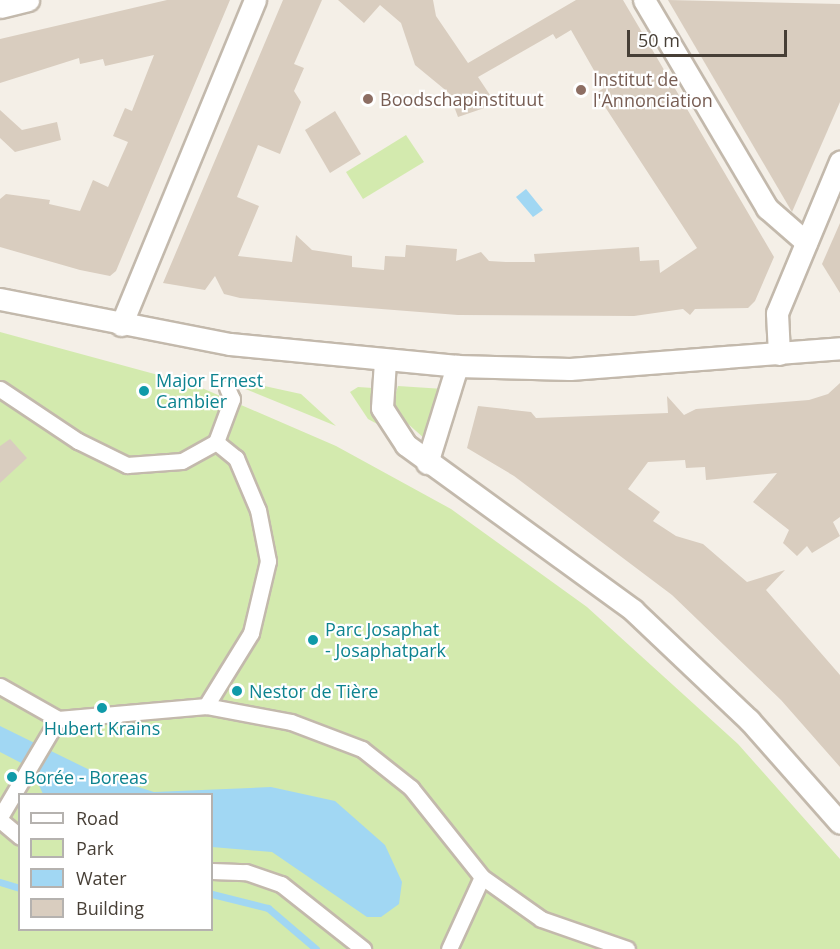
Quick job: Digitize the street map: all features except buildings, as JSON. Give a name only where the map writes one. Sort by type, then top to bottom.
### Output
[{"type":"street","points":[[0,7],[28,0]]},
{"type":"street","points":[[121,325],[255,0]]},
{"type":"street","points":[[644,0],[766,208],[806,242]]},
{"type":"street","points":[[779,354],[777,313],[840,162]]},
{"type":"street","points":[[0,299],[121,325],[384,361],[457,366],[570,369],[840,348]]},
{"type":"street","points":[[384,361],[382,408],[401,439],[427,463],[552,546],[633,610],[749,720],[840,823]]},
{"type":"street","points":[[427,463],[457,366]]},
{"type":"street","points":[[0,388],[78,441],[127,465],[182,461],[216,442],[232,399],[227,388]]},
{"type":"street","points":[[206,706],[251,633],[268,561],[247,480],[236,458],[216,442]]},
{"type":"street","points":[[0,686],[58,719],[206,706],[291,722],[362,749],[411,788],[482,878],[541,919],[627,949]]},
{"type":"street","points":[[18,835],[0,819],[58,719]]},
{"type":"street","points":[[213,871],[246,873],[281,884],[363,949]]},
{"type":"street","points":[[449,949],[482,878]]},
{"type":"green space","points":[[406,135],[424,162],[363,199],[346,172]]},
{"type":"green space","name":"Parc Josaphat - Josaphatpark","points":[[0,332],[195,385],[336,446],[451,509],[587,607],[738,744],[840,859],[840,949],[0,949]]},
{"type":"green space","points":[[251,383],[301,394],[336,426],[243,388]]},
{"type":"green space","points":[[398,386],[444,389],[425,439],[398,415],[394,399]]},
{"type":"green space","points":[[358,387],[373,388],[381,426],[368,419],[350,392]]},
{"type":"water","points":[[526,189],[543,210],[533,217],[516,197]]},
{"type":"water","points":[[0,726],[100,775],[154,792],[271,787],[335,801],[385,845],[402,882],[399,904],[381,917],[367,917],[272,852],[213,847],[213,793],[43,793],[31,768],[0,752]]},
{"type":"waterway","points":[[0,882],[18,887]]},
{"type":"waterway","points":[[213,894],[268,908],[316,949]]},
{"type":"place","name":"Institut de l'Annonciation","points":[[581,90]]},
{"type":"place","name":"Boodschapinstituut","points":[[368,99]]},
{"type":"place","name":"Major Ernest Cambier","points":[[144,391]]},
{"type":"place","name":"Parc Josaphat - Josaphatpark","points":[[313,640]]},
{"type":"place","name":"Nestor de Tière","points":[[237,691]]},
{"type":"place","name":"Hubert Krains","points":[[102,708]]},
{"type":"place","name":"Borée - Boreas","points":[[12,777]]}]
